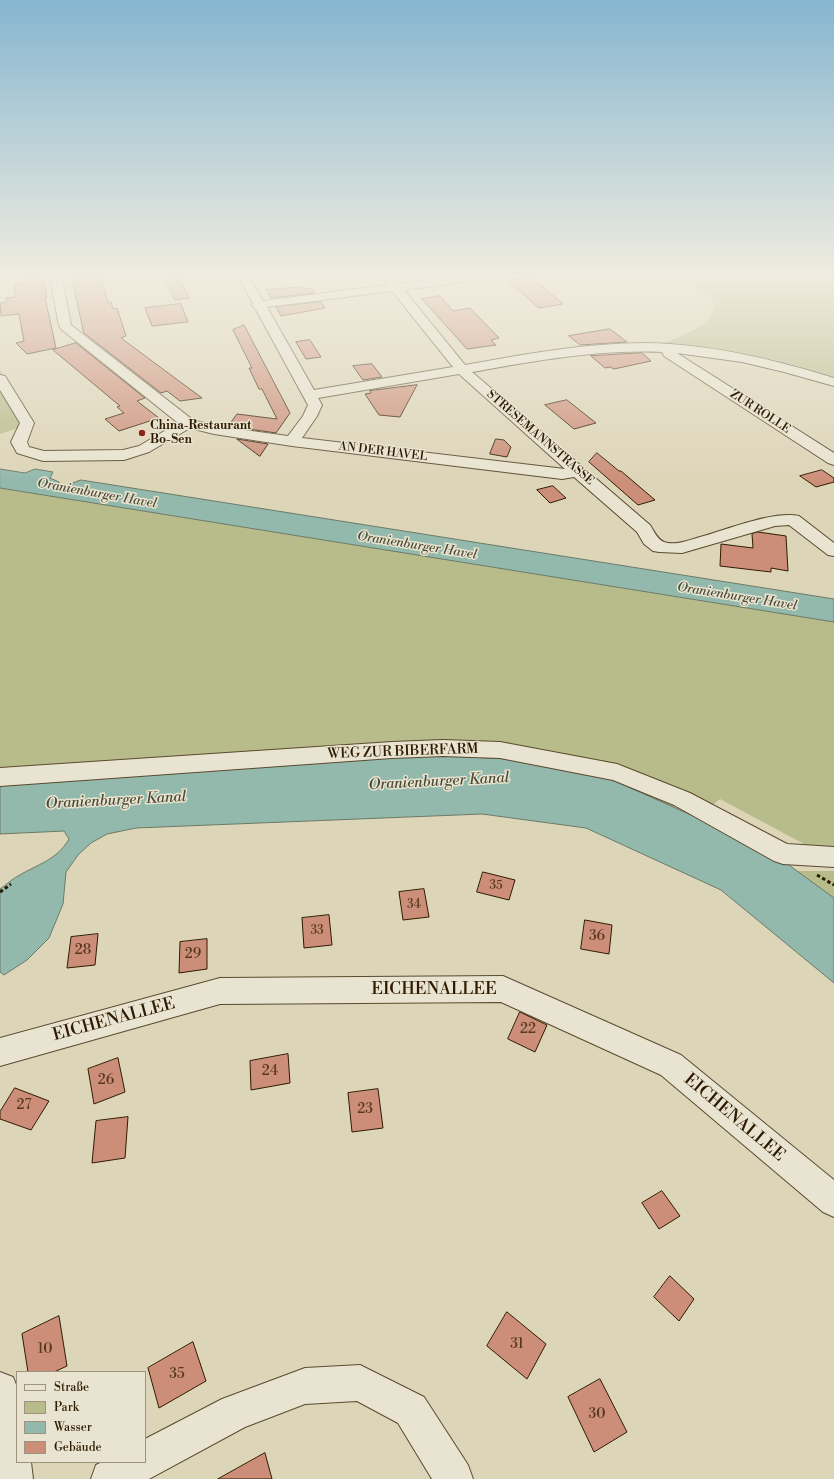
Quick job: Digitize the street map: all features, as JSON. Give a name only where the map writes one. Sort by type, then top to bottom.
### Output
[{"type":"street","points":[[0,379],[27,423],[19,442],[22,450],[43,456],[124,455],[144,449],[188,424],[90,346]]},
{"type":"street","points":[[281,346],[315,405],[310,416],[292,441]]},
{"type":"street","name":"STRESEMANNSTRASSE","points":[[443,346],[462,370],[644,529],[650,540],[659,547],[682,548],[774,521],[792,520],[834,551]]},
{"type":"street","points":[[309,395],[531,358],[586,351],[647,347],[709,352],[747,358],[774,364],[834,382]]},
{"type":"street","name":"ZUR ROLLE","points":[[667,348],[669,353],[834,460]]},
{"type":"street","name":"AN DER HAVEL","points":[[188,424],[214,430],[292,441],[562,474],[579,471]]},
{"type":"street","name":"WEG ZUR BIBERFARM","points":[[0,777],[392,750],[443,748],[500,750],[617,772],[682,799],[783,854],[834,858]]},
{"type":"street","name":"EICHENALLEE","points":[[0,1052],[220,991],[503,989],[671,1065],[834,1201]]},
{"type":"street","points":[[146,1459],[236,1412],[305,1386],[360,1383],[411,1410],[454,1479]]},
{"type":"street","points":[[0,1390],[14,1479]]},
{"type":"street","points":[[110,1479],[140,1463]]},
{"type":"path","points":[[0,892],[11,884]]},
{"type":"green space","points":[[668,346],[834,346],[834,377],[776,360],[710,349]]},
{"type":"green space","points":[[0,370],[33,423],[0,434]]},
{"type":"green space","points":[[0,488],[834,622],[834,860],[720,799],[697,818],[606,777],[0,785]]},
{"type":"green space","points":[[797,871],[834,871],[834,898]]},
{"type":"water","name":"Oranienburger Havel","points":[[0,469],[25,473],[35,469],[53,472],[50,478],[59,482],[59,486],[81,480],[834,599],[834,622],[0,488]]},
{"type":"water","name":"Oranienburger Kanal","points":[[413,754],[508,759],[606,777],[767,849],[834,898],[834,983],[721,890],[586,828],[482,814],[136,828],[107,834],[91,843],[78,855],[66,872],[63,904],[49,938],[27,960],[4,975],[0,972],[0,889],[16,877],[53,857],[69,839],[64,831],[0,834],[0,785]]},
{"type":"building","points":[[19,346],[56,346],[56,348],[27,354]]},
{"type":"building","points":[[66,346],[80,346],[145,398],[137,401],[159,418],[119,431],[105,419],[124,413],[117,407],[120,406],[53,350]]},
{"type":"building","points":[[101,346],[132,346],[202,398],[180,401],[167,391],[161,393]]},
{"type":"building","points":[[241,346],[255,346],[290,413],[276,433],[228,426],[237,414],[277,419],[262,389],[259,389],[249,368],[252,368]]},
{"type":"building","points":[[298,346],[314,346],[321,357],[306,359]]},
{"type":"building","points":[[464,346],[489,346],[467,349]]},
{"type":"building","points":[[642,353],[651,361],[614,369],[610,367],[605,368],[591,356]]},
{"type":"building","points":[[372,364],[382,377],[363,380],[353,366]]},
{"type":"building","points":[[417,385],[400,417],[379,415],[365,394],[371,393],[370,391]]},
{"type":"building","points":[[567,400],[596,423],[574,429],[545,405]]},
{"type":"building","points":[[237,439],[268,444],[260,456]]},
{"type":"building","points":[[496,439],[504,440],[511,447],[507,457],[490,454]]},
{"type":"building","points":[[597,453],[655,500],[638,505],[589,462]]},
{"type":"building","points":[[822,470],[834,478],[834,482],[816,487],[800,476]]},
{"type":"building","points":[[553,486],[566,498],[550,503],[537,490]]},
{"type":"building","points":[[758,532],[786,536],[788,571],[771,568],[771,572],[720,566],[721,544],[753,548],[752,534]]},
{"type":"building","points":[[483,872],[515,880],[509,900],[477,892]]},
{"type":"building","points":[[424,889],[429,917],[403,920],[399,892]]},
{"type":"building","points":[[329,915],[332,945],[304,948],[302,918]]},
{"type":"building","points":[[585,920],[612,925],[609,954],[581,949]]},
{"type":"building","points":[[98,934],[95,965],[67,968],[71,937]]},
{"type":"building","points":[[207,939],[207,969],[179,973],[180,942]]},
{"type":"building","points":[[520,1012],[547,1025],[535,1052],[508,1039]]},
{"type":"building","points":[[288,1054],[290,1083],[251,1090],[250,1061]]},
{"type":"building","points":[[118,1058],[125,1092],[94,1104],[88,1069]]},
{"type":"building","points":[[15,1088],[49,1101],[31,1130],[0,1119],[0,1112]]},
{"type":"building","points":[[378,1089],[383,1128],[352,1132],[348,1093]]},
{"type":"building","points":[[128,1117],[125,1158],[92,1163],[96,1121]]},
{"type":"building","points":[[662,1191],[680,1216],[659,1229],[642,1203]]},
{"type":"building","points":[[670,1276],[694,1299],[679,1321],[654,1297]]},
{"type":"building","points":[[507,1312],[546,1344],[527,1379],[487,1346]]},
{"type":"building","points":[[59,1316],[67,1366],[56,1371],[28,1371],[22,1334]]},
{"type":"building","points":[[193,1342],[206,1381],[159,1408],[148,1368]]},
{"type":"building","points":[[600,1379],[627,1432],[594,1452],[568,1397]]},
{"type":"building","points":[[265,1453],[272,1479],[218,1479]]},
{"type":"place","name":"China-Restaurant Bo-Sen","points":[[142,433]]}]
